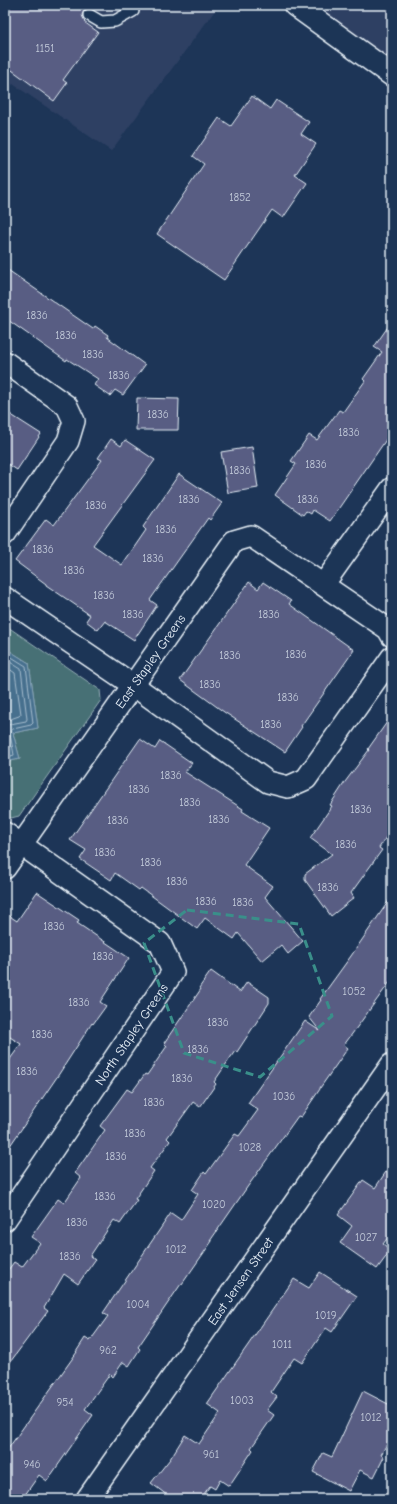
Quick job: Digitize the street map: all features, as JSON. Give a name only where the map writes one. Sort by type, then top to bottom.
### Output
[{"type":"main road","points":[[295,5],[392,75]]},
{"type":"street","points":[[5,362],[67,406],[74,421],[68,442],[5,534]]},
{"type":"street","points":[[324,585],[392,488]]},
{"type":"street","name":"East Stapley Greens","points":[[5,868],[13,839],[133,685],[234,541],[251,536],[388,629],[392,636]]},
{"type":"street","points":[[5,598],[133,685],[268,782],[288,787],[306,779],[392,657]]},
{"type":"street","name":"North Stapley Greens","points":[[5,1220],[173,972],[160,943],[13,839]]},
{"type":"street","name":"East Jensen Street","points":[[87,1499],[392,1064]]},
{"type":"lane","points":[[89,15],[101,22],[115,21],[133,11]]},
{"type":"highlighted area","points":[[187,910],[299,924],[332,1016],[260,1077],[184,1053],[144,943]]},
{"type":"shaded area","points":[[5,5],[219,5],[111,151],[13,84],[5,95]]},
{"type":"shaded area","points":[[295,5],[392,5],[392,75]]},
{"type":"green space","points":[[5,625],[100,690],[101,700],[19,816],[11,818],[5,814],[5,762],[20,759],[13,733],[38,728],[29,663],[5,648]]},
{"type":"water","points":[[5,648],[29,663],[38,728],[13,733],[20,759],[5,762]]},
{"type":"building","points":[[5,5],[96,5],[93,9],[85,9],[82,15],[85,21],[84,22],[98,32],[63,80],[67,83],[54,101],[5,65]]},
{"type":"building","points":[[252,96],[270,109],[276,100],[309,122],[301,134],[316,144],[295,175],[307,183],[283,218],[272,210],[224,280],[157,234],[204,164],[193,156],[219,118],[231,126]]},
{"type":"building","points":[[5,268],[93,329],[95,326],[108,335],[107,337],[145,365],[123,395],[115,390],[110,396],[94,385],[98,379],[67,359],[66,361],[5,318]]},
{"type":"building","points":[[392,321],[392,431],[330,521],[313,510],[311,514],[306,511],[303,515],[275,495],[296,464],[291,461],[309,435],[317,440],[339,410],[343,412],[365,381],[363,379],[382,352],[374,347]]},
{"type":"building","points":[[137,398],[179,399],[178,430],[136,430]]},
{"type":"building","points":[[5,411],[41,434],[17,470],[5,462]]},
{"type":"building","points":[[111,439],[121,446],[125,440],[155,460],[93,545],[122,565],[146,530],[143,527],[179,474],[222,503],[210,520],[208,518],[150,600],[157,605],[134,640],[105,621],[98,630],[86,621],[90,615],[46,585],[15,561],[46,519],[54,525],[102,460],[98,458]]},
{"type":"building","points":[[252,447],[258,488],[228,493],[221,452]]},
{"type":"building","points":[[249,582],[258,589],[263,582],[291,601],[289,604],[354,650],[301,726],[302,727],[285,752],[224,712],[180,680]]},
{"type":"building","points":[[392,715],[392,828],[379,848],[382,850],[351,893],[354,898],[331,916],[305,880],[305,874],[332,854],[310,838],[332,806],[330,805],[345,782],[369,750],[368,749]]},
{"type":"building","points":[[140,739],[155,749],[160,741],[192,763],[185,772],[243,809],[242,811],[269,828],[244,865],[273,886],[265,897],[303,941],[288,954],[281,945],[262,961],[238,933],[234,939],[205,918],[197,929],[141,888],[139,890],[115,873],[111,880],[80,859],[86,850],[70,840]]},
{"type":"building","points":[[37,892],[79,920],[77,923],[129,958],[100,1002],[106,1006],[93,1024],[92,1023],[5,1153],[5,1066],[21,1044],[5,1034],[5,913],[17,921]]},
{"type":"building","points":[[392,896],[392,979],[344,1045],[348,1048],[301,1117],[298,1116],[210,1241],[212,1241],[138,1347],[140,1349],[129,1366],[123,1362],[113,1377],[110,1374],[85,1409],[93,1415],[47,1481],[39,1475],[22,1499],[5,1499],[5,1453],[77,1352],[85,1338],[90,1341],[108,1316],[103,1313],[171,1213],[181,1220],[198,1194],[192,1190],[204,1172],[206,1174],[235,1134],[239,1136],[258,1110],[248,1103],[305,1021],[320,1031],[309,1017]]},
{"type":"building","points":[[211,971],[240,992],[247,982],[269,997],[269,1003],[237,1052],[235,1051],[214,1082],[216,1084],[200,1107],[193,1102],[167,1138],[170,1141],[150,1168],[154,1171],[135,1199],[137,1200],[120,1224],[114,1220],[90,1256],[95,1260],[78,1284],[64,1274],[44,1308],[48,1311],[5,1369],[5,1274],[14,1262],[22,1267],[40,1243],[31,1237],[58,1199],[64,1203],[81,1178],[75,1173],[105,1130],[100,1126],[127,1089],[132,1092],[145,1074],[147,1075],[167,1046],[164,1043],[201,989],[199,988]]},
{"type":"building","points":[[392,1163],[392,1232],[383,1244],[391,1250],[377,1269],[340,1243],[352,1226],[338,1215],[363,1180],[375,1188]]},
{"type":"building","points":[[320,1272],[357,1296],[332,1332],[326,1328],[302,1363],[294,1358],[271,1392],[277,1397],[267,1410],[274,1415],[251,1448],[253,1450],[229,1486],[220,1480],[215,1489],[210,1486],[200,1499],[172,1499],[151,1483],[170,1459],[185,1435],[199,1444],[220,1413],[207,1404],[294,1279],[309,1288]]},
{"type":"building","points":[[363,1391],[392,1406],[392,1434],[381,1455],[384,1457],[374,1477],[360,1470],[349,1491],[313,1472],[323,1453],[332,1457]]}]
